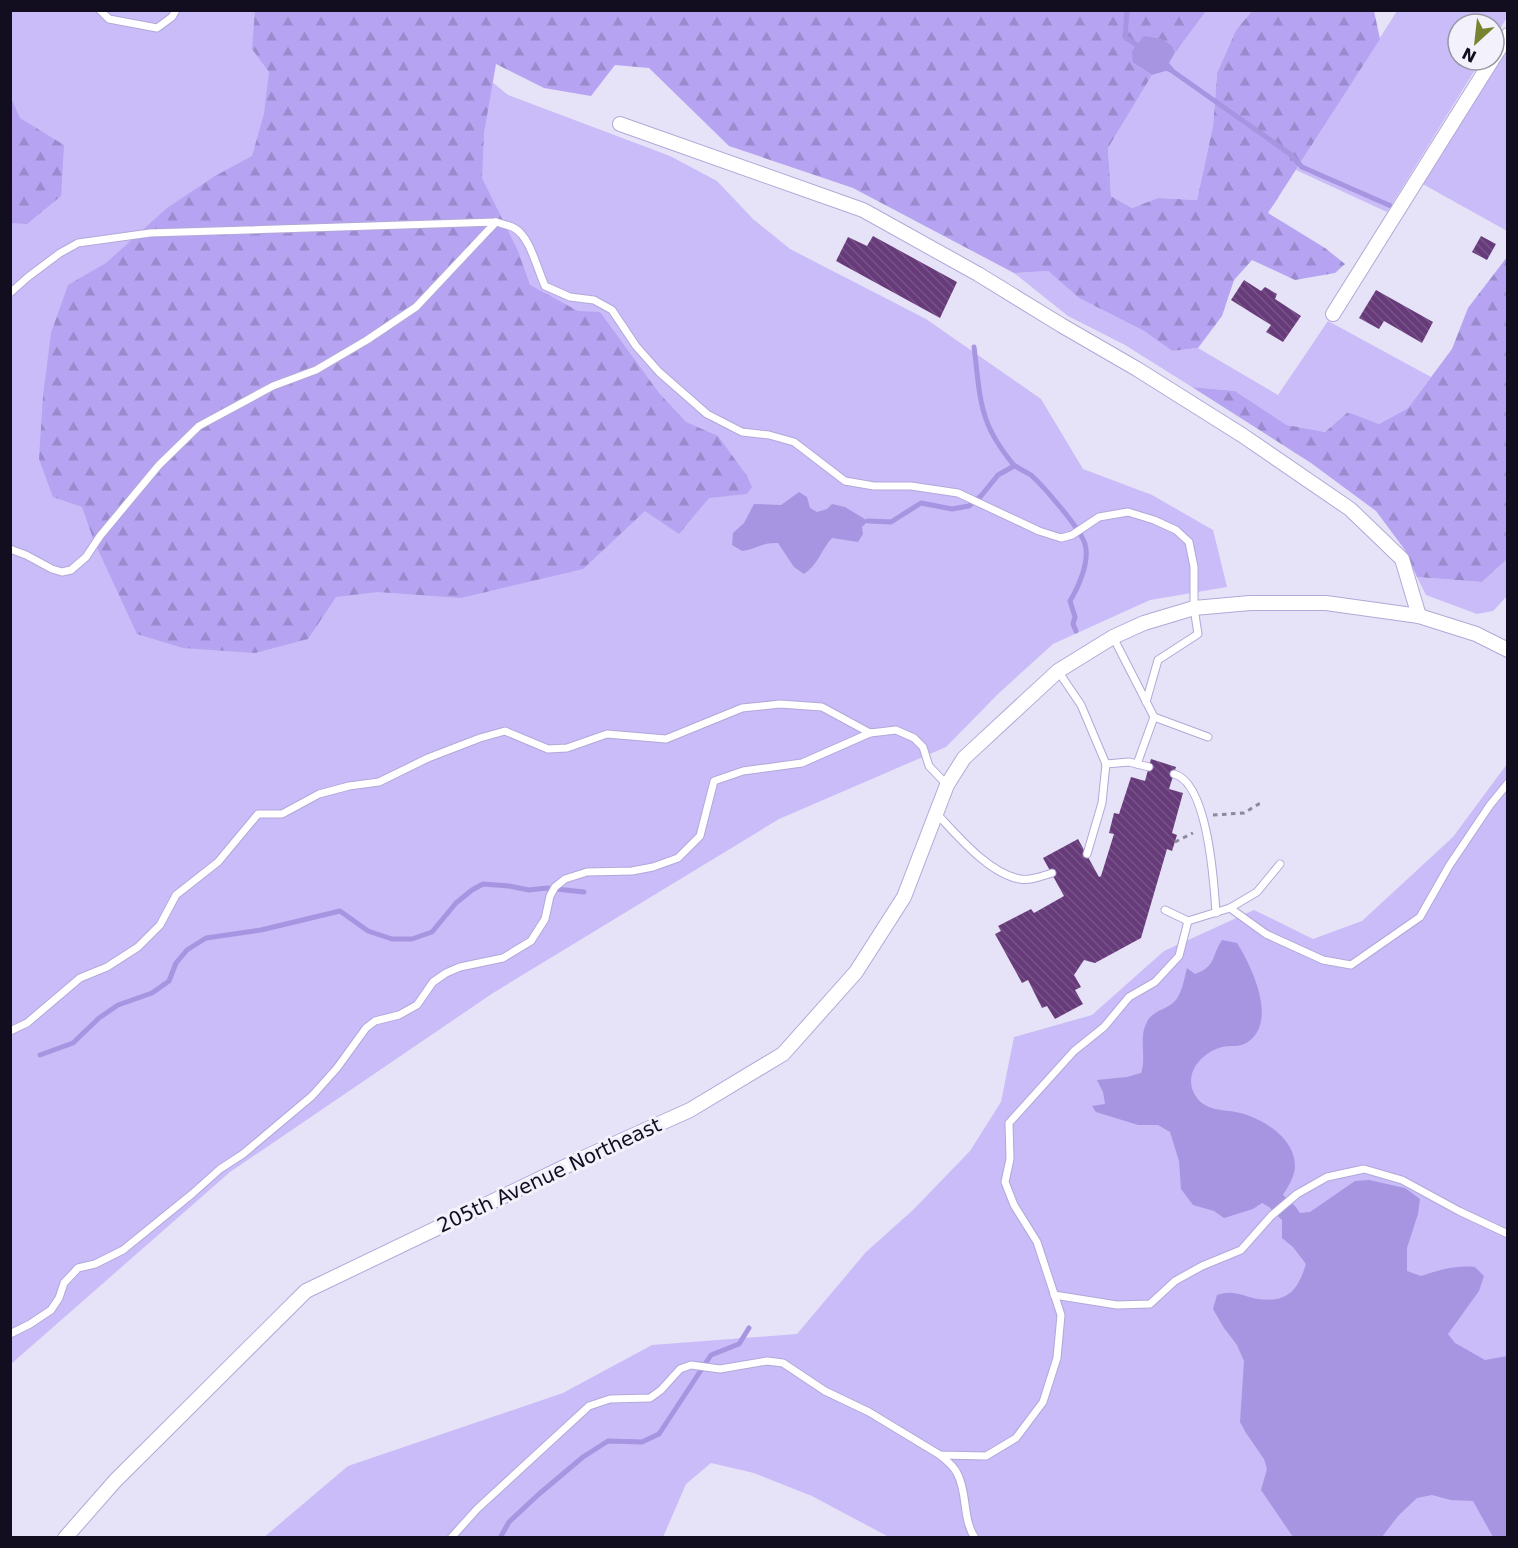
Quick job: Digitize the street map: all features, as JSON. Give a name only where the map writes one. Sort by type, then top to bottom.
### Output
[{"type":"street","points":[[1333,315],[1485,72]]},
{"type":"street","points":[[620,124],[863,210],[978,274],[1137,369],[1242,435],[1350,508],[1402,559],[1419,615]]},
{"type":"street","name":"205th Avenue Northeast","points":[[65,1538],[115,1481],[306,1291],[581,1159],[690,1110],[783,1054],[856,972],[904,897],[947,786],[964,758],[1058,671],[1113,637],[1144,623],[1194,608],[1250,603],[1326,603],[1419,615],[1476,634],[1508,650]]},
{"type":"lane","points":[[100,10],[109,20],[157,28],[172,18],[176,10]]},
{"type":"lane","points":[[10,293],[60,252],[78,243],[150,233],[496,222],[515,228],[527,239],[545,286],[570,297],[594,300],[612,310],[636,346],[659,372],[707,414],[742,432],[769,435],[794,442],[846,481],[874,486],[912,486],[958,493],[1039,531],[1061,538],[1072,535],[1099,518],[1128,512],[1176,530],[1189,542],[1194,567],[1194,608],[1198,634],[1158,660],[1146,702]]},
{"type":"lane","points":[[10,549],[52,569],[62,572],[71,570],[86,557],[100,536],[159,465],[200,426],[273,386],[316,370],[367,340],[416,307],[496,222]]},
{"type":"lane","points":[[1113,637],[1154,717],[1208,737]]},
{"type":"lane","points":[[1058,671],[1081,705],[1106,764],[1102,803],[1087,854]]},
{"type":"lane","points":[[10,1032],[27,1023],[80,978],[107,967],[138,946],[160,925],[177,895],[218,862],[258,814],[282,814],[319,794],[379,782],[428,758],[505,731],[548,749],[567,748],[607,734],[666,739],[742,708],[780,704],[822,707],[870,733]]},
{"type":"lane","points":[[1137,764],[1154,717]]},
{"type":"lane","points":[[10,1334],[51,1310],[59,1298],[64,1283],[78,1268],[95,1264],[123,1250],[312,1096],[337,1068],[366,1028],[375,1021],[399,1016],[417,1005],[433,982],[446,974],[460,967],[503,958],[531,941],[544,919],[550,896],[555,887],[565,879],[587,872],[632,871],[653,867],[678,858],[700,836],[714,781],[743,771],[802,763],[870,733],[896,730],[914,738],[923,747],[929,766],[947,786]]},
{"type":"lane","points":[[1106,764],[1129,762],[1149,767]]},
{"type":"lane","points":[[1174,774],[1180,776],[1193,789],[1214,878],[1216,913]]},
{"type":"lane","points":[[1230,908],[1266,934],[1323,960],[1351,964],[1420,917],[1449,866],[1490,805],[1508,783]]},
{"type":"lane","points":[[937,814],[963,842],[1005,875],[1022,880],[1052,873]]},
{"type":"lane","points":[[1165,910],[1188,921],[1230,908],[1257,891],[1280,864]]},
{"type":"lane","points":[[940,1455],[986,1456],[1016,1438],[1043,1402],[1057,1358],[1061,1315],[1037,1242],[1014,1205],[1005,1182],[1010,1159],[1009,1123],[1074,1051],[1104,1028],[1129,997],[1155,982],[1179,956],[1188,921]]},
{"type":"lane","points":[[1054,1295],[1117,1305],[1150,1304],[1175,1281],[1202,1266],[1241,1250],[1271,1216],[1297,1194],[1327,1178],[1364,1169],[1402,1180],[1508,1234]]},
{"type":"lane","points":[[451,1538],[477,1509],[590,1406],[610,1399],[650,1398],[661,1390],[680,1369],[691,1365],[720,1370],[767,1361],[783,1363],[825,1391],[869,1412],[940,1455],[957,1473],[969,1530],[975,1538]]},
{"type":"path","points":[[1175,842],[1187,838],[1211,816],[1244,813],[1262,802]]},
{"type":"shaded area","points":[[11,11],[405,11],[508,95],[670,156],[717,181],[753,219],[790,249],[926,319],[1041,399],[1083,469],[1152,495],[1213,530],[1227,587],[1150,600],[1053,644],[999,693],[946,747],[779,819],[493,993],[230,1172],[11,1364]]},
{"type":"shaded area","points":[[1206,11],[1252,11],[1236,30],[1217,73],[1213,126],[1197,200],[1158,198],[1132,208],[1111,196],[1108,148],[1152,75],[1166,71],[1172,73],[1169,63]]},
{"type":"shaded area","points":[[1397,11],[1507,11],[1506,19],[1506,12],[1446,12],[1446,72],[1474,72],[1387,212],[1296,170]]},
{"type":"shaded area","points":[[1144,36],[1162,39],[1173,47],[1175,53],[1169,63],[1174,69],[1172,73],[1166,71],[1152,75],[1133,63],[1132,51]]},
{"type":"shaded area","points":[[1507,45],[1507,231],[1421,183],[1490,72],[1506,72]]},
{"type":"shaded area","points":[[1048,271],[1079,298],[1144,331],[1172,351],[1198,348],[1278,395],[1328,321],[1431,377],[1408,408],[1379,424],[1348,412],[1325,432],[1287,425],[1235,391],[1192,387],[1125,345],[1068,316],[1014,273]]},
{"type":"shaded area","points":[[799,492],[807,497],[810,508],[817,512],[827,509],[832,504],[845,507],[868,521],[862,527],[863,534],[858,542],[832,538],[813,566],[804,574],[794,567],[778,543],[742,551],[732,545],[733,533],[744,523],[754,504],[781,505]]},
{"type":"shaded area","points":[[1507,559],[1507,596],[1493,611],[1477,614],[1426,595],[1417,577],[1482,582]]},
{"type":"shaded area","points":[[1507,764],[1507,1537],[889,1537],[812,1496],[754,1473],[711,1463],[686,1484],[663,1537],[263,1538],[348,1466],[563,1393],[652,1345],[797,1334],[866,1252],[913,1210],[970,1151],[1001,1102],[1014,1037],[1092,1015],[1164,951],[1254,910],[1313,939],[1362,921],[1453,837]]},
{"type":"shaded area","points":[[1222,940],[1237,943],[1249,966],[1259,994],[1262,1008],[1261,1021],[1257,1033],[1248,1042],[1222,1047],[1208,1053],[1197,1063],[1191,1076],[1191,1084],[1197,1098],[1209,1107],[1237,1112],[1262,1121],[1285,1140],[1294,1157],[1295,1170],[1283,1195],[1300,1213],[1310,1212],[1355,1181],[1369,1180],[1405,1188],[1420,1199],[1418,1214],[1407,1248],[1407,1271],[1421,1276],[1454,1267],[1475,1267],[1484,1276],[1479,1291],[1448,1334],[1455,1343],[1485,1360],[1507,1356],[1507,1537],[1493,1537],[1473,1501],[1451,1500],[1432,1495],[1417,1498],[1398,1516],[1382,1537],[1293,1537],[1261,1490],[1267,1469],[1264,1459],[1240,1422],[1244,1361],[1237,1345],[1213,1309],[1217,1295],[1223,1293],[1268,1300],[1284,1297],[1295,1288],[1306,1264],[1293,1247],[1282,1238],[1282,1220],[1262,1203],[1253,1209],[1224,1218],[1214,1211],[1193,1205],[1181,1189],[1179,1161],[1170,1132],[1158,1125],[1138,1125],[1096,1112],[1092,1106],[1105,1104],[1103,1092],[1097,1080],[1141,1073],[1143,1034],[1149,1018],[1176,1000],[1187,968],[1195,974],[1207,968]]},
{"type":"green space","points":[[255,11],[1206,11],[1175,53],[1173,47],[1133,63],[1152,75],[1108,148],[1111,196],[1132,208],[1158,198],[1197,200],[1213,126],[1217,73],[1236,30],[1252,11],[1374,11],[1380,39],[1268,213],[1325,248],[1345,264],[1335,273],[1295,280],[1252,260],[1234,280],[1222,316],[1198,348],[1172,351],[1144,331],[1079,298],[1048,271],[1014,273],[853,188],[729,146],[649,68],[615,65],[591,96],[544,88],[496,64],[484,133],[482,178],[518,251],[530,285],[578,311],[600,312],[659,393],[686,422],[718,436],[747,476],[752,487],[747,494],[709,498],[679,534],[645,511],[583,569],[461,598],[378,592],[336,597],[308,639],[255,653],[183,648],[137,634],[94,541],[82,507],[53,497],[39,459],[43,396],[51,333],[68,285],[106,263],[167,208],[215,176],[252,156],[264,114],[269,72],[252,49]]},
{"type":"green space","points":[[10,96],[20,118],[64,145],[61,196],[27,224],[11,223]]},
{"type":"green space","points":[[1507,257],[1507,559],[1482,582],[1417,577],[1405,550],[1376,511],[1311,463],[1192,387],[1235,391],[1287,425],[1325,432],[1348,412],[1379,424],[1408,408],[1452,349],[1468,308]]},
{"type":"building","points":[[873,236],[957,282],[940,318],[836,261],[848,237],[867,246]]},
{"type":"building","points":[[1481,236],[1496,244],[1487,260],[1472,252]]},
{"type":"building","points":[[1244,280],[1261,291],[1265,287],[1277,294],[1275,299],[1301,316],[1283,342],[1266,332],[1271,325],[1231,300]]},
{"type":"building","points":[[1376,290],[1433,322],[1422,343],[1384,321],[1379,329],[1359,318]]},
{"type":"building","points":[[1151,759],[1176,767],[1169,789],[1183,793],[1172,833],[1177,835],[1172,851],[1167,849],[1141,938],[1095,963],[1084,960],[1074,975],[1081,987],[1075,990],[1083,1004],[1055,1019],[1047,1006],[1042,1008],[1028,980],[1022,983],[995,934],[1001,931],[998,926],[1031,909],[1034,913],[1064,896],[1043,858],[1078,839],[1099,877],[1101,876],[1114,834],[1109,833],[1114,813],[1119,814],[1131,777],[1145,781]]},
{"type":"waterway","points":[[1127,10],[1125,37],[1141,48]]},
{"type":"waterway","points":[[1168,68],[1290,154],[1302,167],[1391,206]]},
{"type":"waterway","points":[[974,347],[981,402],[994,437],[1012,463],[1031,475],[1052,498],[1069,518],[1085,544],[1085,566],[1070,601],[1076,631]]},
{"type":"waterway","points":[[868,521],[891,522],[921,503],[952,509],[969,506],[981,496],[998,475],[1014,466]]},
{"type":"waterway","points":[[40,1055],[73,1043],[99,1018],[118,1005],[152,993],[169,981],[176,963],[187,950],[206,938],[261,930],[340,911],[368,931],[392,939],[412,939],[432,932],[456,903],[483,884],[529,890],[547,888],[584,892]]},
{"type":"waterway","points":[[500,1538],[509,1522],[583,1457],[608,1441],[642,1442],[659,1434],[711,1355],[739,1344],[749,1328]]}]
